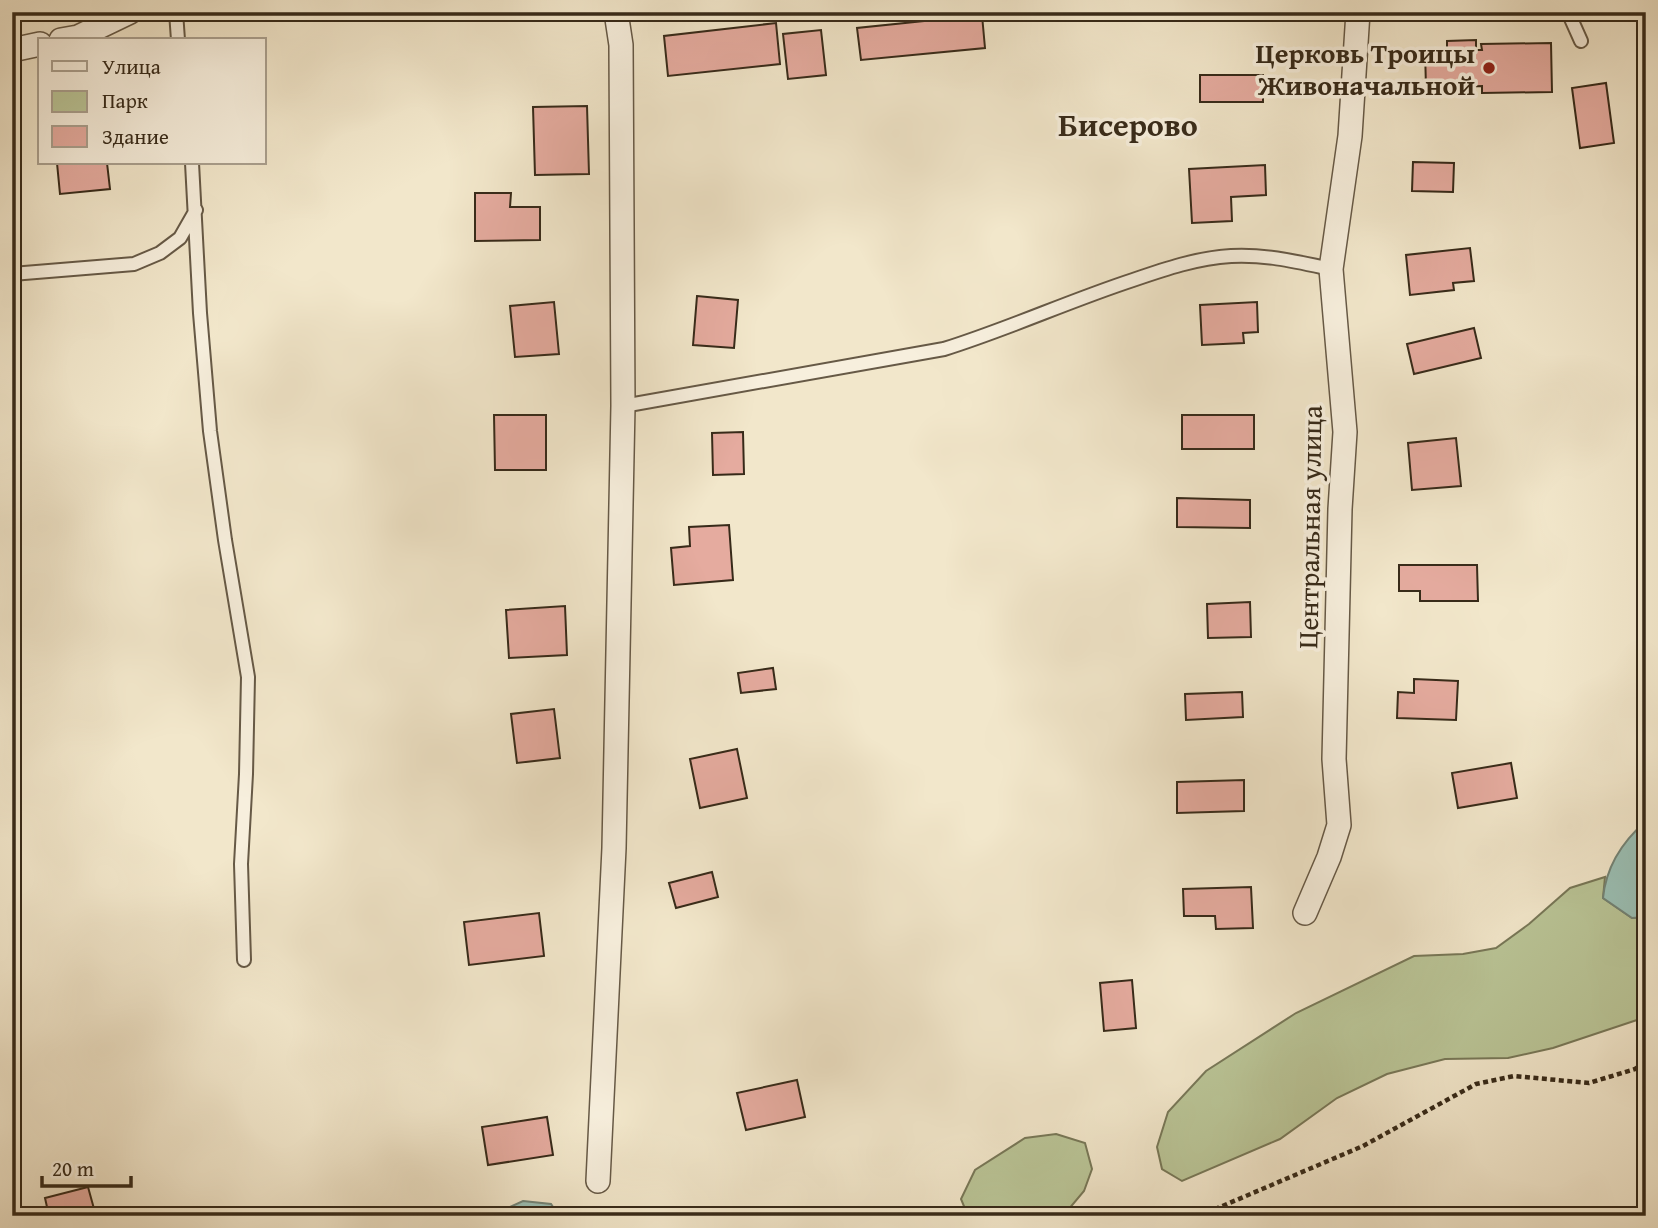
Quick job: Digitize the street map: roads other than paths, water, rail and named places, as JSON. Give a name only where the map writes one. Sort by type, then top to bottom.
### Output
[{"type":"street","points":[[72,38],[130,12]]},
{"type":"street","points":[[597,1181],[614,849],[622,406],[621,45],[616,12]]},
{"type":"street","name":"Центральная улица","points":[[1305,913],[1329,857],[1339,825],[1334,745],[1340,509],[1345,432],[1331,269],[1350,136],[1358,12]]},
{"type":"street","points":[[12,50],[38,44]]},
{"type":"lane","points":[[176,12],[178,38]]},
{"type":"lane","points":[[1568,12],[1581,41]]},
{"type":"lane","points":[[192,164],[200,313],[211,431],[225,540],[248,677],[241,864],[244,960]]},
{"type":"lane","points":[[12,274],[134,264],[160,253],[180,238],[196,210]]},
{"type":"lane","points":[[622,406],[943,349],[995,333],[1085,296],[1180,264],[1231,256],[1269,257],[1331,269]]},
{"type":"water","points":[[1646,821],[1646,917],[1632,918],[1603,898],[1617,855]]},
{"type":"water","points":[[523,1201],[551,1204],[559,1216],[490,1216]]},
{"type":"place","name":"Церковь Троицы Живоначальной","points":[[1489,68]]},
{"type":"district","name":"Бисерово","points":[[1128,124]]}]
